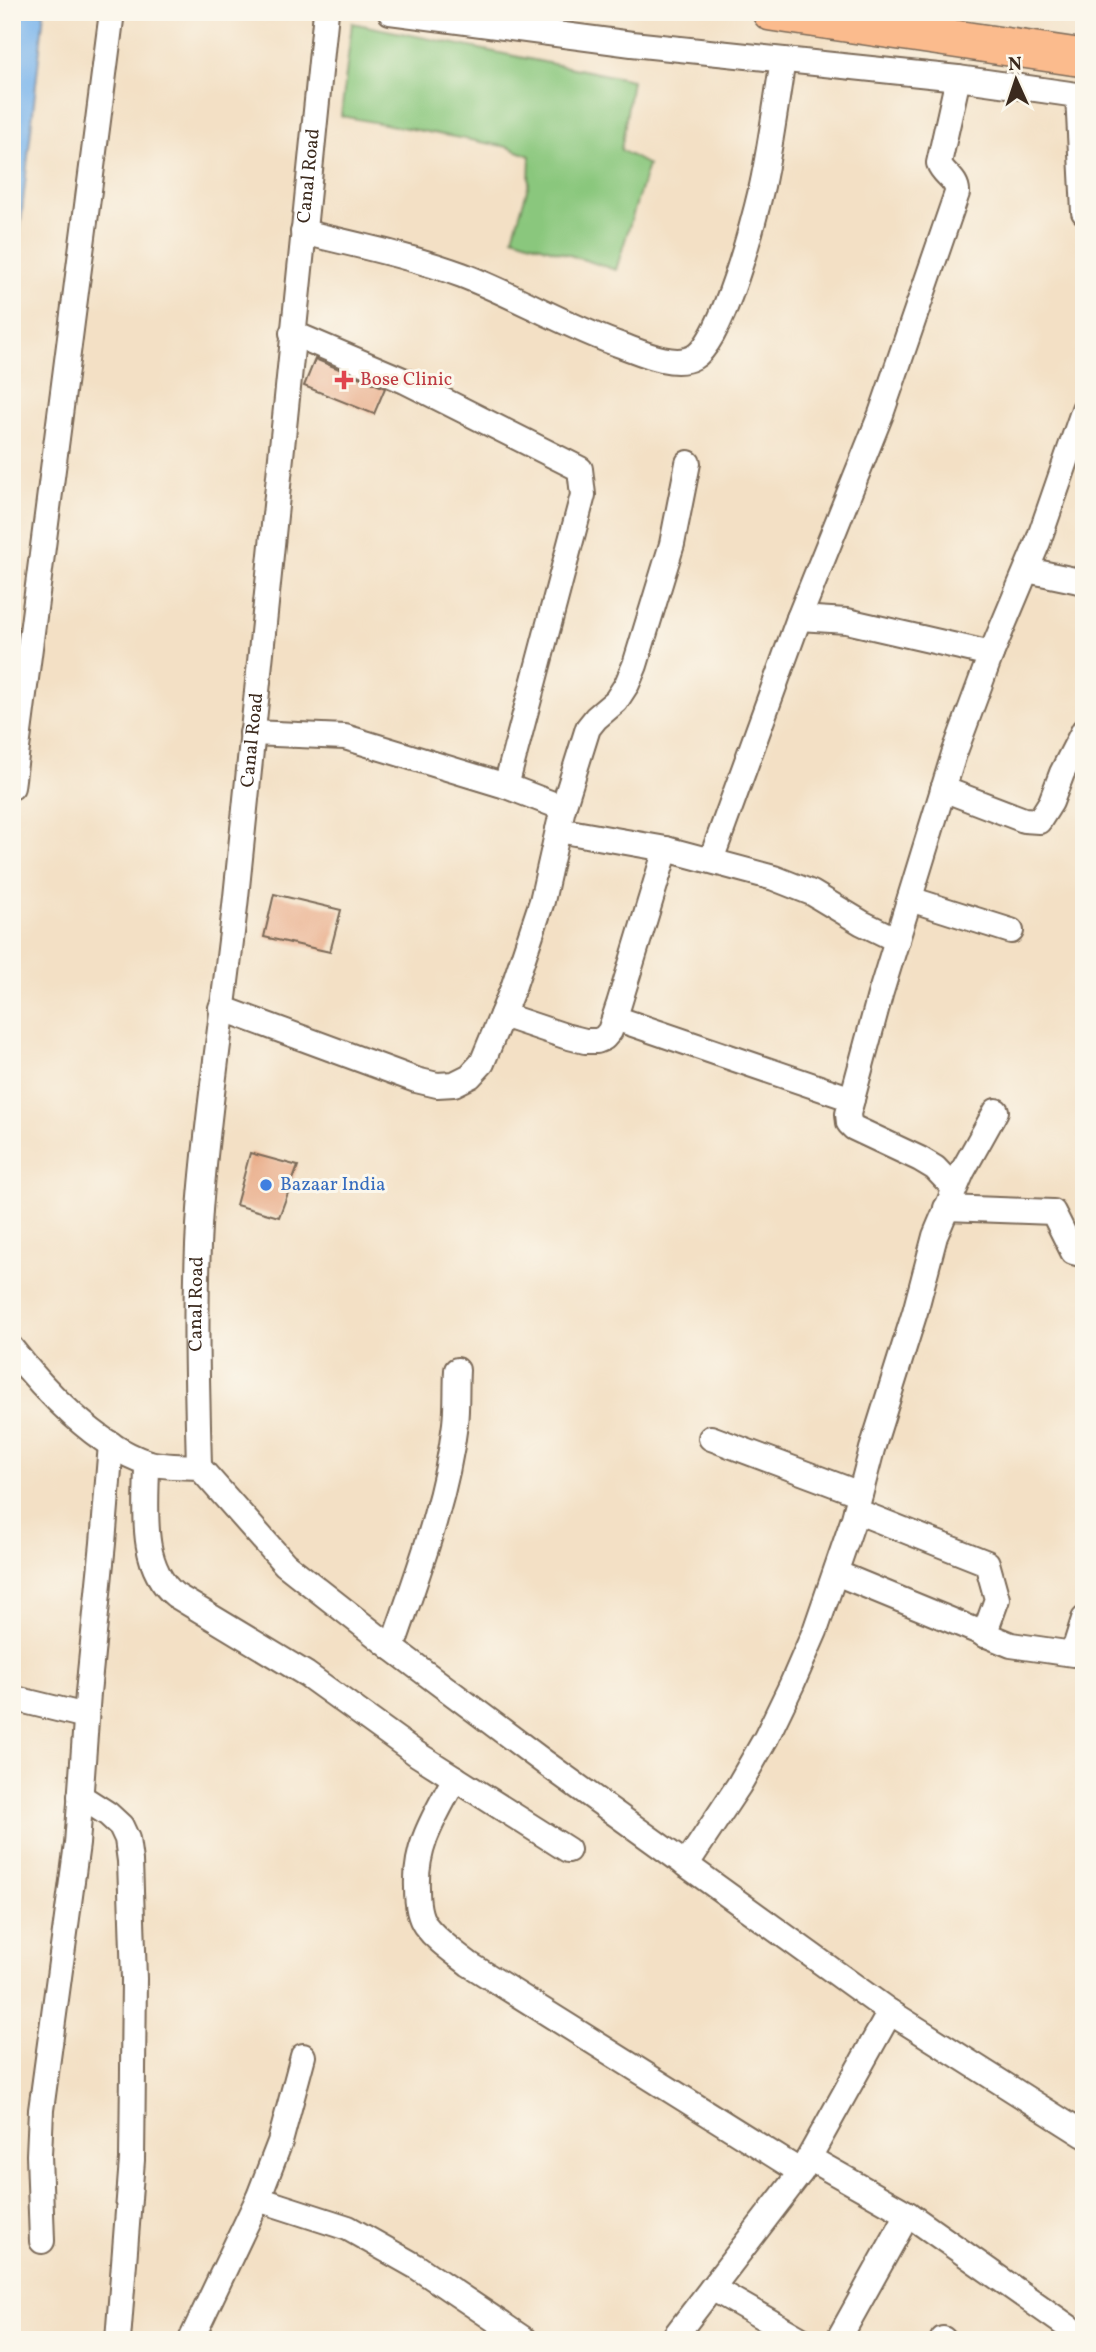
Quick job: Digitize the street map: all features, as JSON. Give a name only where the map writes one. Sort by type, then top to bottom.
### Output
[{"type":"highway","points":[[771,12],[1084,58]]},
{"type":"highway","points":[[934,12],[1084,35]]},
{"type":"street","points":[[12,787],[112,12]]},
{"type":"street","name":"Canal Road","points":[[200,1467],[197,1356],[200,1215],[326,12]]},
{"type":"street","points":[[390,12],[632,44],[958,78],[1081,96],[1084,212]]},
{"type":"street","points":[[303,232],[378,250],[463,276],[576,327],[642,353],[675,361],[692,359],[700,353],[717,325],[738,267],[761,186],[783,60]]},
{"type":"street","points":[[711,860],[799,618],[881,414],[957,193],[956,183],[942,171],[939,163],[958,78]]},
{"type":"street","points":[[292,332],[405,380],[580,469],[583,495],[506,786]]},
{"type":"street","points":[[950,1198],[935,1168],[854,1128],[849,1123],[852,1099],[897,940],[968,712],[1027,570],[1084,409]]},
{"type":"street","points":[[221,1008],[416,1080],[437,1085],[454,1084],[470,1076],[482,1063],[542,901],[560,819],[588,728],[617,701],[635,665],[672,544],[688,463]]},
{"type":"street","points":[[1027,570],[1084,582]]},
{"type":"street","points":[[799,618],[847,621],[991,654]]},
{"type":"street","points":[[943,789],[1024,820],[1039,821],[1051,802],[1084,730]]},
{"type":"street","points":[[252,733],[345,737],[506,786],[560,819],[774,878],[812,893],[897,940]]},
{"type":"street","points":[[502,1015],[565,1037],[586,1041],[604,1038],[615,1018],[666,849]]},
{"type":"street","points":[[910,899],[1011,931]]},
{"type":"street","points":[[615,1018],[852,1099]]},
{"type":"street","points":[[687,1865],[739,1785],[792,1684],[836,1573],[915,1312],[925,1268],[950,1198],[996,1111]]},
{"type":"street","points":[[950,1198],[1053,1212],[1073,1252],[1084,1255]]},
{"type":"street","points":[[12,1349],[61,1404],[111,1444],[147,1462],[200,1467],[285,1564],[392,1648],[890,2012],[1084,2135]]},
{"type":"street","points":[[392,1648],[435,1517],[450,1459],[457,1370]]},
{"type":"street","points":[[711,1438],[986,1563],[997,1599],[984,1635]]},
{"type":"street","points":[[42,2241],[39,2155],[41,2109],[77,1844],[111,1444]]},
{"type":"street","points":[[147,1462],[147,1534],[156,1574],[164,1586],[306,1674],[417,1754],[568,1850]]},
{"type":"street","points":[[836,1573],[1011,1645],[1073,1654],[1084,1619]]},
{"type":"street","points":[[12,1698],[86,1716]]},
{"type":"street","points":[[455,1778],[419,1852],[417,1901],[423,1923],[439,1941],[469,1964],[805,2165],[908,2214],[1084,2338]]},
{"type":"street","points":[[80,1796],[121,1826],[127,1839],[131,1861],[134,1979],[132,2160],[118,2340]]},
{"type":"street","points":[[672,2340],[805,2165],[890,2012]]},
{"type":"street","points":[[191,2340],[258,2199],[280,2142],[303,2056]]},
{"type":"street","points":[[258,2199],[348,2228],[417,2267],[525,2340]]},
{"type":"street","points":[[838,2340],[908,2214]]},
{"type":"street","points":[[712,2288],[802,2340]]},
{"type":"green space","points":[[352,23],[632,80],[621,150],[648,165],[616,270],[513,237],[529,183],[530,156],[508,147],[341,116]]},
{"type":"water","points":[[12,12],[44,12],[12,302]]},
{"type":"building","points":[[315,359],[385,388],[374,414],[304,386]]},
{"type":"building","points":[[274,894],[341,910],[330,952],[264,937]]},
{"type":"building","name":"Bazaar India","points":[[250,1153],[298,1166],[279,1217],[236,1205]]},
{"type":"place","name":"Bose Clinic","points":[[344,380]]},
{"type":"place","name":"Bazaar India","points":[[266,1185]]}]
